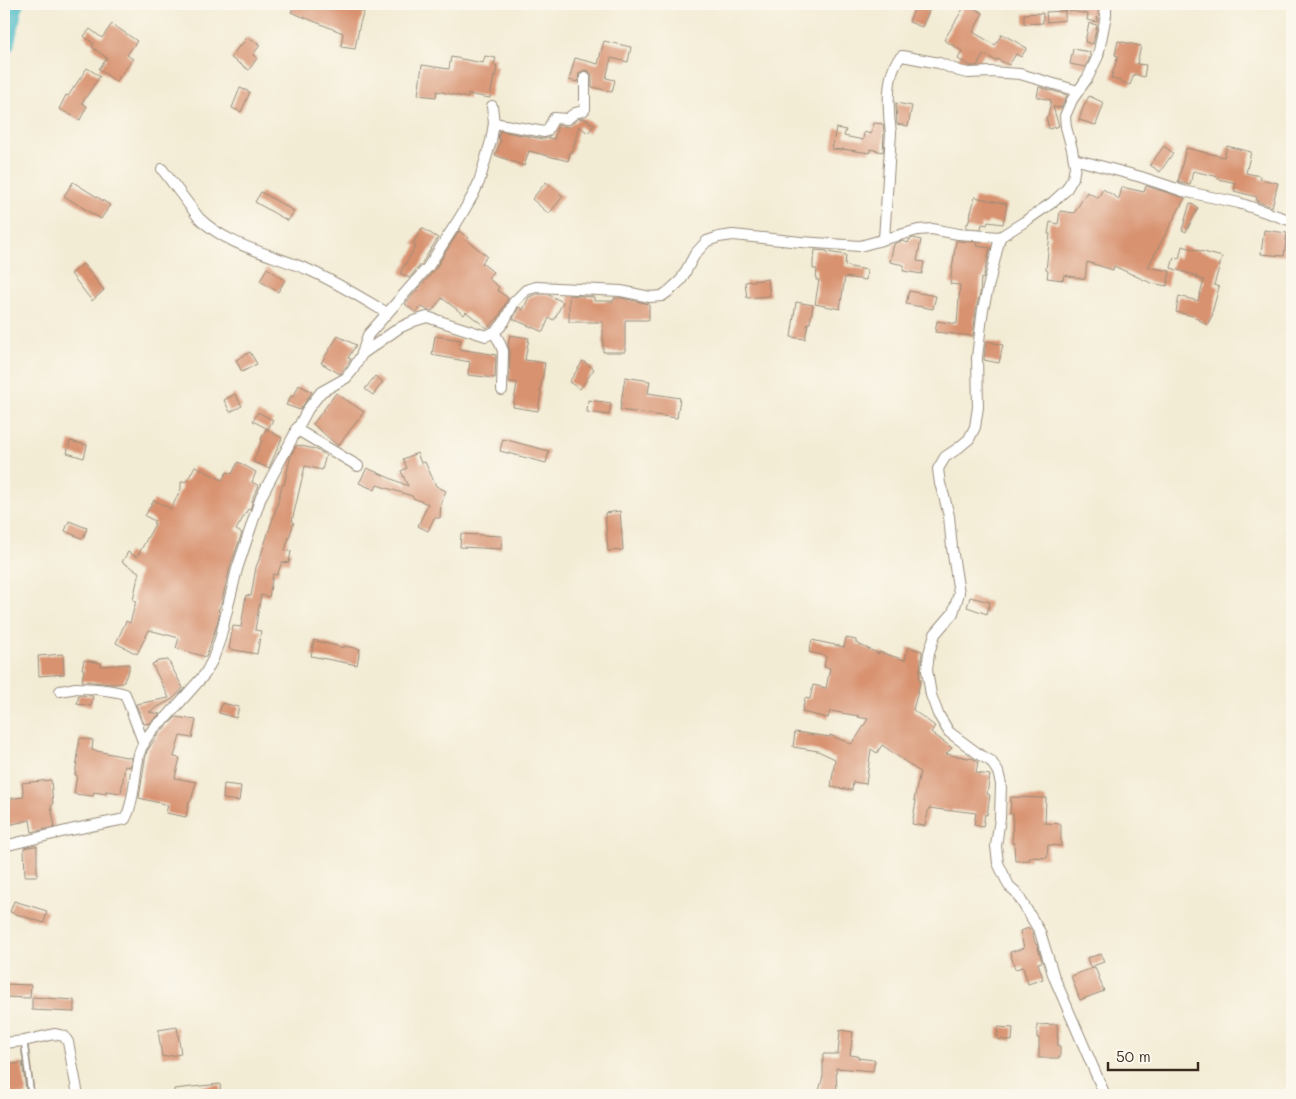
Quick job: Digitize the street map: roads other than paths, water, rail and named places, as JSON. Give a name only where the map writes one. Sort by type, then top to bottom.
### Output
[{"type":"street","points":[[362,354],[399,328],[427,317],[486,336],[494,332],[504,322],[514,302],[526,290],[536,287],[621,291],[650,297],[662,296],[670,292],[681,280],[695,254],[707,241],[719,237],[733,235],[860,246],[918,230],[932,229],[958,234],[1000,237],[1053,202],[1066,190],[1073,178],[1075,166],[1065,116],[1072,100],[1088,77],[1098,56],[1106,15],[1106,4]]},
{"type":"street","points":[[884,239],[891,133],[889,93],[892,70],[902,56],[925,59],[968,73],[1020,74],[1078,91]]},
{"type":"street","points":[[494,123],[547,131],[554,118],[567,119],[574,113],[585,109],[585,77]]},
{"type":"street","points":[[4,846],[125,819],[130,809],[139,754],[144,744],[151,732],[205,674],[213,659],[220,639],[237,570],[261,497],[296,429],[321,392],[346,378],[352,372],[362,354],[368,335],[428,266],[459,219],[479,182],[492,142],[494,123],[492,106]]},
{"type":"street","points":[[1074,159],[1184,191],[1239,202],[1292,221]]},
{"type":"street","points":[[162,169],[205,224],[243,246],[307,269],[387,313]]},
{"type":"street","points":[[1000,237],[983,309],[977,357],[978,407],[975,426],[969,439],[945,456],[938,470],[949,516],[959,594],[953,613],[935,634],[929,653],[927,670],[930,695],[938,714],[949,732],[991,761],[998,772],[1001,784],[1000,818],[996,846],[998,863],[1010,886],[1016,892],[1040,932],[1054,977],[1105,1095]]},
{"type":"street","points":[[494,332],[503,351],[502,390]]},
{"type":"street","points":[[296,429],[358,466]]},
{"type":"street","points":[[60,691],[76,688],[125,694],[144,744]]},
{"type":"street","points":[[4,1043],[62,1034],[68,1042],[78,1095]]},
{"type":"lane","points":[[24,1041],[31,1095]]},
{"type":"waterway","points":[[4,44],[13,4]]}]
